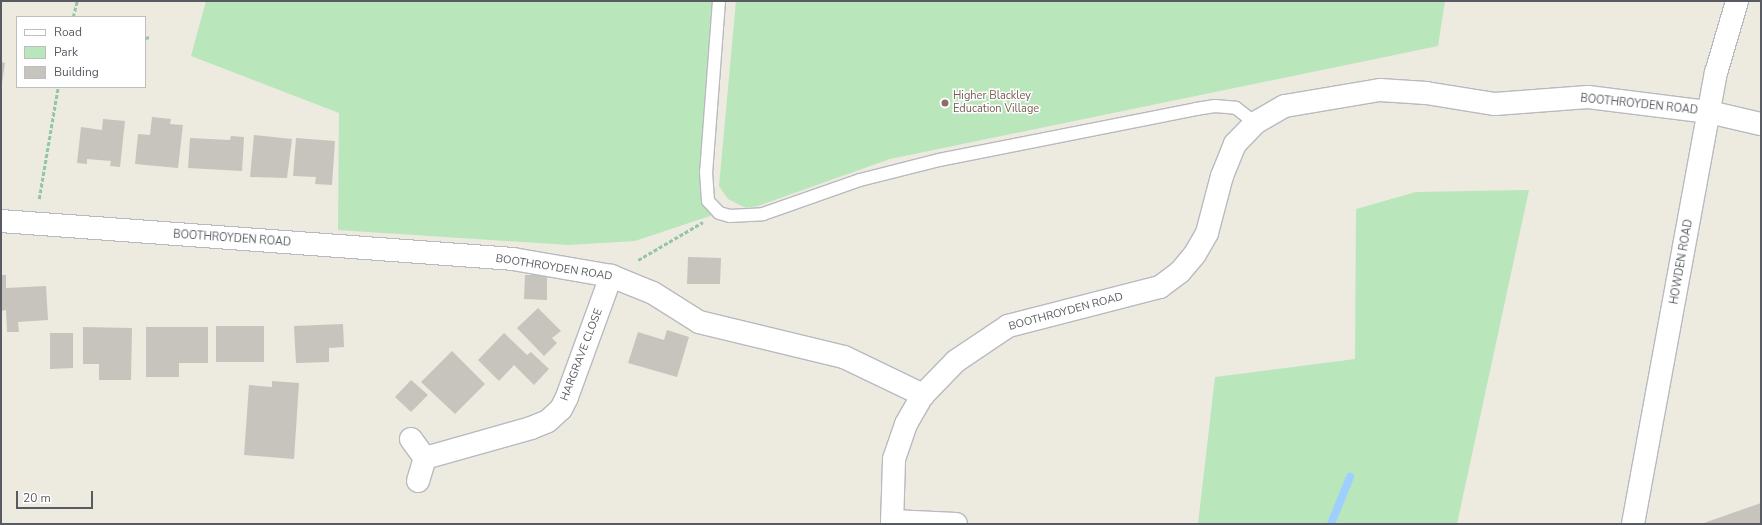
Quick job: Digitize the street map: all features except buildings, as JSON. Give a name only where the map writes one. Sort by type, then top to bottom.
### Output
[{"type":"street","name":"HOWDEN ROAD","points":[[1633,524],[1716,73],[1736,1]]},
{"type":"street","name":"BOOTHROYDEN ROAD","points":[[1,221],[513,259],[611,276],[652,293],[699,322],[725,330],[844,357],[923,395],[956,361],[1008,326],[1160,287],[1180,272],[1195,254],[1207,233],[1222,176],[1235,144],[1255,123],[1286,106],[1380,90],[1426,93],[1495,104],[1588,98],[1709,112],[1761,124]]},
{"type":"street","name":"HARGRAVE CLOSE","points":[[425,458],[531,428],[548,420],[560,409],[567,397],[611,276]]},
{"type":"street","points":[[923,395],[906,424],[894,459],[892,522],[956,524]]},
{"type":"street","points":[[411,439],[425,458],[418,481]]},
{"type":"lane","points":[[719,1],[706,172],[708,201],[718,213],[730,216],[762,214],[860,180],[940,160],[1196,108],[1215,106],[1236,108],[1255,123]]},
{"type":"path","points":[[73,16],[77,1]]},
{"type":"path","points":[[146,38],[150,37]]},
{"type":"path","points":[[35,224],[58,88]]},
{"type":"path","points":[[611,276],[718,213]]},
{"type":"green space","points":[[206,1],[719,1],[707,192],[719,213],[635,241],[569,245],[338,230],[339,113],[191,56]]},
{"type":"green space","name":"Higher Blackley Education Village","points":[[736,1],[1445,1],[1438,46],[890,159],[758,206],[746,208],[728,199],[719,186]]},
{"type":"green space","points":[[1529,190],[1457,524],[1198,524],[1215,377],[1355,359],[1356,209],[1416,192]]},
{"type":"waterway","points":[[1331,524],[1350,477]]},
{"type":"place","name":"Higher Blackley Education Village","points":[[945,103]]}]
